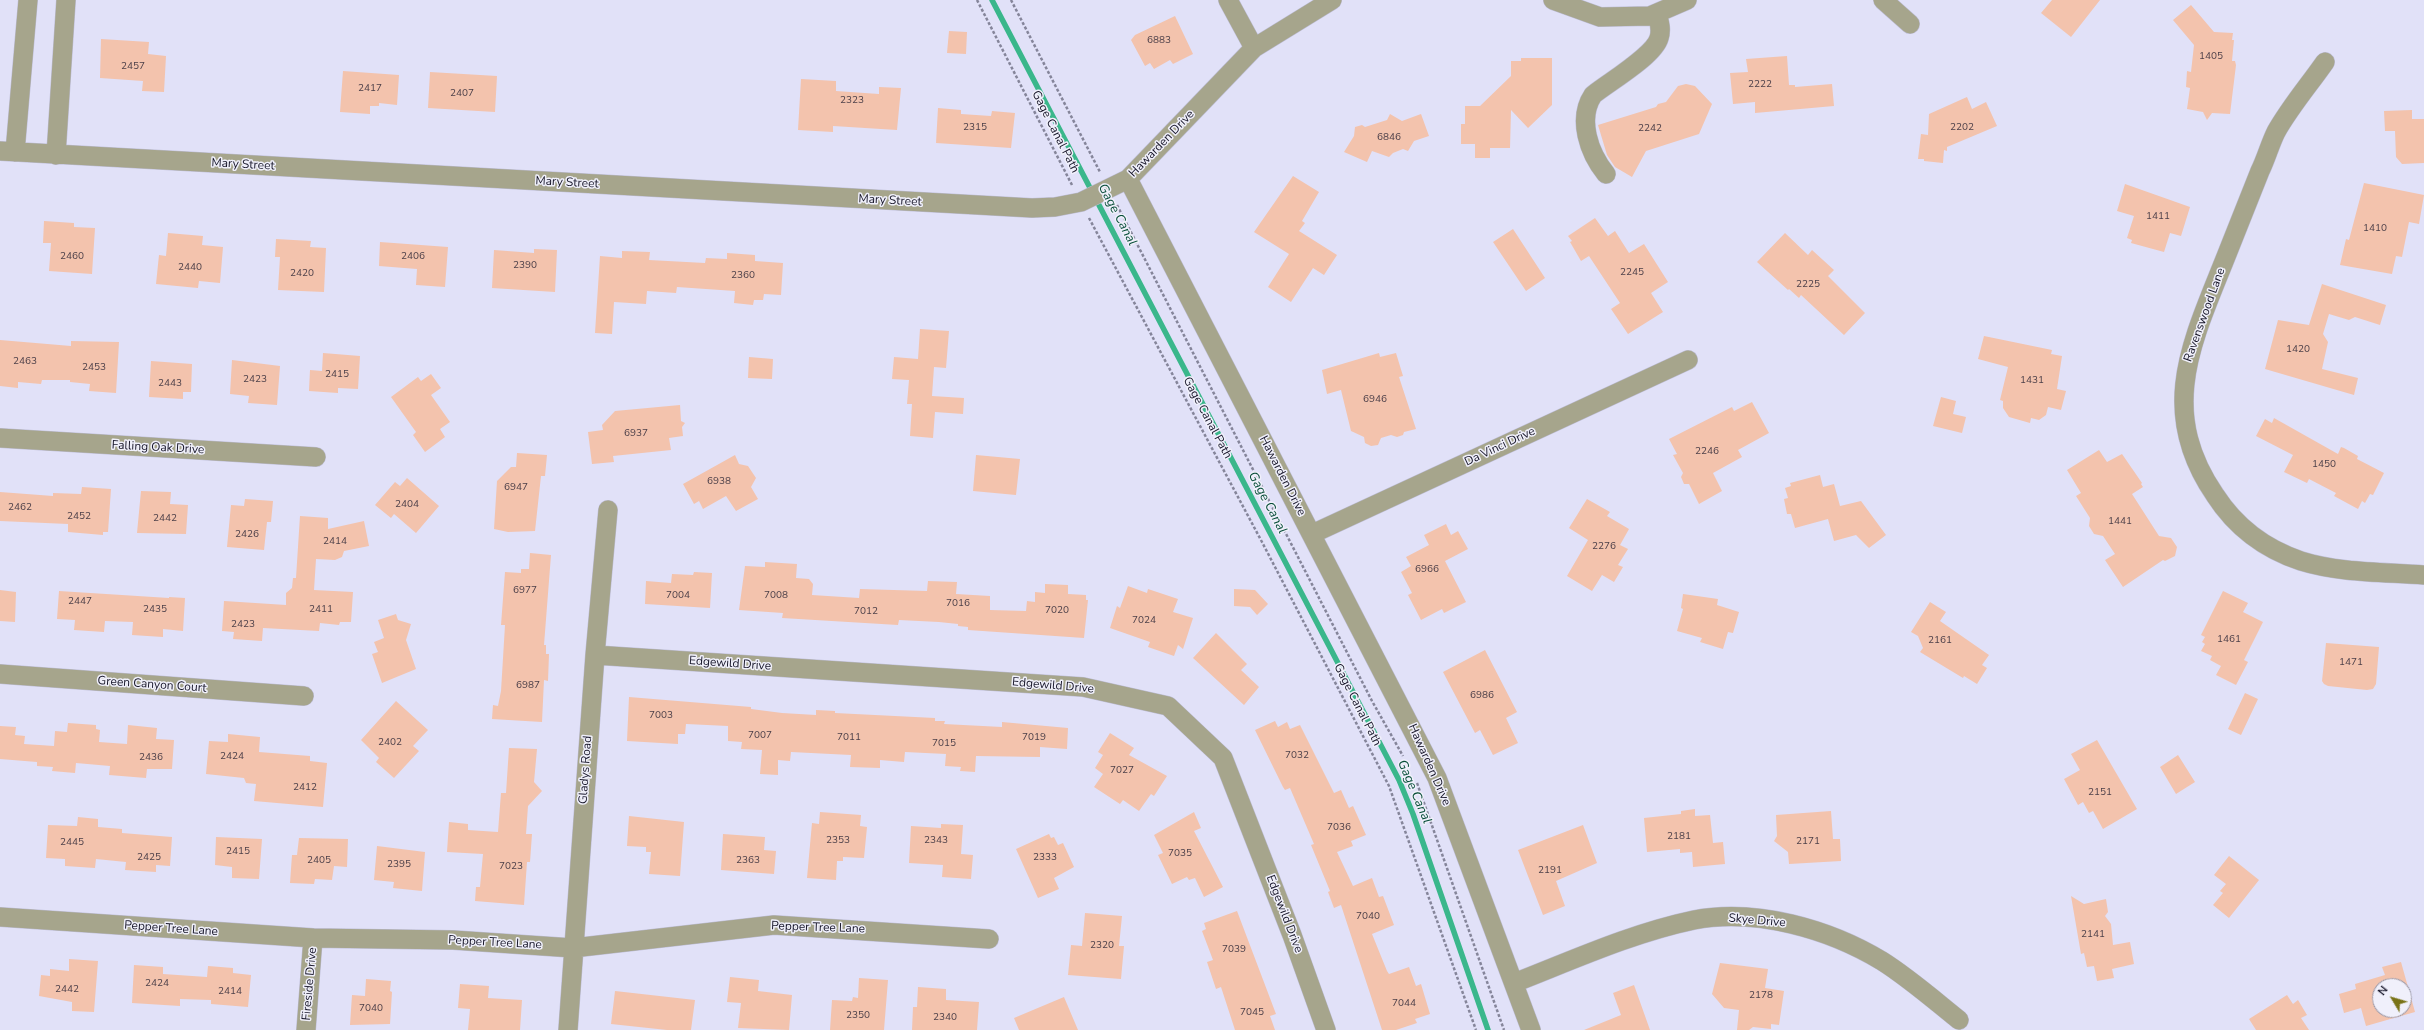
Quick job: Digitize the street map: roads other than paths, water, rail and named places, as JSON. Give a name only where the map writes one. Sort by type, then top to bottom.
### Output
[{"type":"street","points":[[8,152],[28,0]]},
{"type":"street","points":[[56,155],[66,0]]},
{"type":"street","points":[[1228,0],[1254,48]]},
{"type":"street","name":"Hawarden Drive","points":[[1332,0],[1254,48],[1128,179],[1438,778],[1531,1030]]},
{"type":"street","points":[[1553,0],[1600,17],[1650,16],[1687,0]]},
{"type":"street","points":[[1884,0],[1910,24]]},
{"type":"street","points":[[1606,174],[1595,160],[1588,142],[1586,114],[1587,103],[1593,95],[1652,50],[1659,38],[1660,30],[1657,13]]},
{"type":"street","name":"Ravenswood Lane","points":[[2325,62],[2276,132],[2200,324],[2187,364],[2184,384],[2184,421],[2188,442],[2195,463],[2223,507],[2247,531],[2267,545],[2301,561],[2325,566],[2424,575]]},
{"type":"street","name":"Mary Street","points":[[8,152],[1032,208],[1055,207],[1080,202],[1128,179]]},
{"type":"street","name":"Da Vinci Drive","points":[[1312,534],[1688,360]]},
{"type":"street","name":"Falling Oak Drive","points":[[0,438],[316,457]]},
{"type":"street","name":"Gladys Road","points":[[568,1030],[595,656],[608,510]]},
{"type":"street","name":"Edgewild Drive","points":[[595,656],[1083,687],[1168,706],[1222,758],[1292,935],[1326,1030]]},
{"type":"street","name":"Green Canyon Court","points":[[0,674],[304,696]]},
{"type":"street","name":"Pepper Tree Lane","points":[[0,916],[313,938],[453,940],[573,948],[774,925],[989,939]]},
{"type":"street","name":"Skye Drive","points":[[1514,983],[1624,940],[1695,920],[1740,917],[1786,923],[1830,936],[1881,961],[1959,1020]]},
{"type":"street","name":"Fireside Drive","points":[[306,1030],[313,938]]},
{"type":"waterway","name":"Gage Canal","points":[[992,0],[1399,780],[1413,814],[1488,1030]]}]
